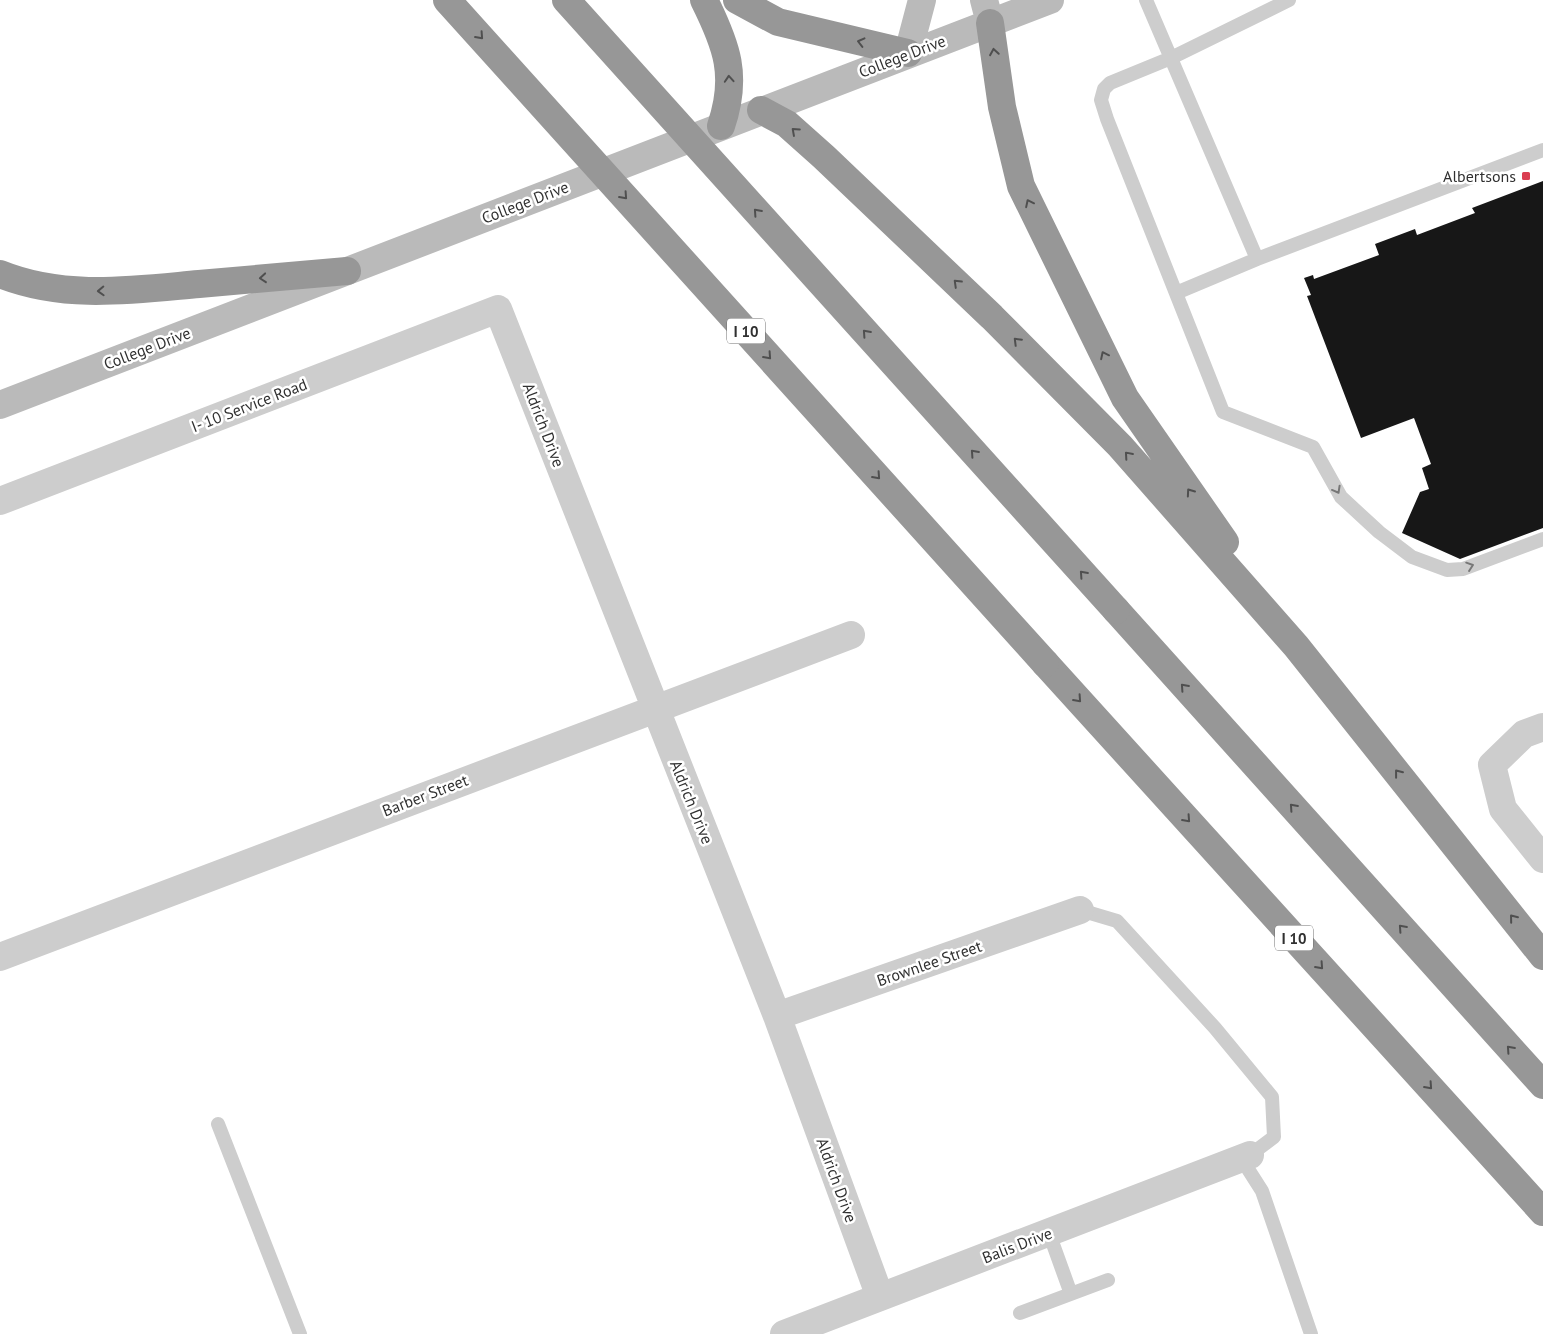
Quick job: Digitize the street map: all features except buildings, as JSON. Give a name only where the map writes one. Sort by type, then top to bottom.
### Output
[{"type":"highway","name":"I 10","points":[[447,0],[1543,1212]]},
{"type":"highway","points":[[566,0],[1543,1085]]},
{"type":"highway","points":[[704,0],[716,24],[729,70],[729,102],[721,126]]},
{"type":"highway","points":[[737,0],[778,22],[908,53]]},
{"type":"highway","points":[[987,11],[1002,107],[1021,186],[1054,256],[1125,398],[1296,646]]},
{"type":"highway","points":[[761,110],[787,124],[824,157],[1034,359],[1120,446],[1296,646],[1543,956]]},
{"type":"highway","points":[[0,274],[44,288],[78,292],[137,290],[347,271]]},
{"type":"street","points":[[908,53],[922,0]]},
{"type":"street","name":"College Drive","points":[[0,405],[908,53],[987,11],[1050,0]]},
{"type":"street","name":"I- 10 Service Road","points":[[0,501],[498,309]]},
{"type":"street","name":"Aldrich Drive","points":[[498,309],[777,1016],[880,1298]]},
{"type":"street","name":"Barber Street","points":[[0,957],[851,634]]},
{"type":"street","points":[[1543,727],[1524,734],[1492,765],[1503,809],[1543,859]]},
{"type":"street","name":"Brownlee Street","points":[[777,1016],[1080,910]]},
{"type":"street","name":"Balis Drive","points":[[784,1334],[1245,1157]]},
{"type":"lane","points":[[1146,0],[1256,259]]},
{"type":"lane","points":[[1289,0],[1171,58],[1110,83],[1104,89],[1101,100],[1223,412],[1313,447],[1341,497],[1379,532],[1412,557],[1447,570],[1463,568],[1543,539]]},
{"type":"lane","points":[[1176,293],[1256,259],[1543,150]]},
{"type":"lane","points":[[1080,910],[1117,921],[1215,1028],[1272,1097],[1274,1137],[1245,1157],[1262,1191],[1311,1334]]},
{"type":"lane","points":[[218,1124],[300,1334]]},
{"type":"lane","points":[[1049,1233],[1071,1294]]},
{"type":"lane","points":[[1020,1313],[1108,1280]]},
{"type":"place","name":"Albertsons","points":[[1526,176]]}]
